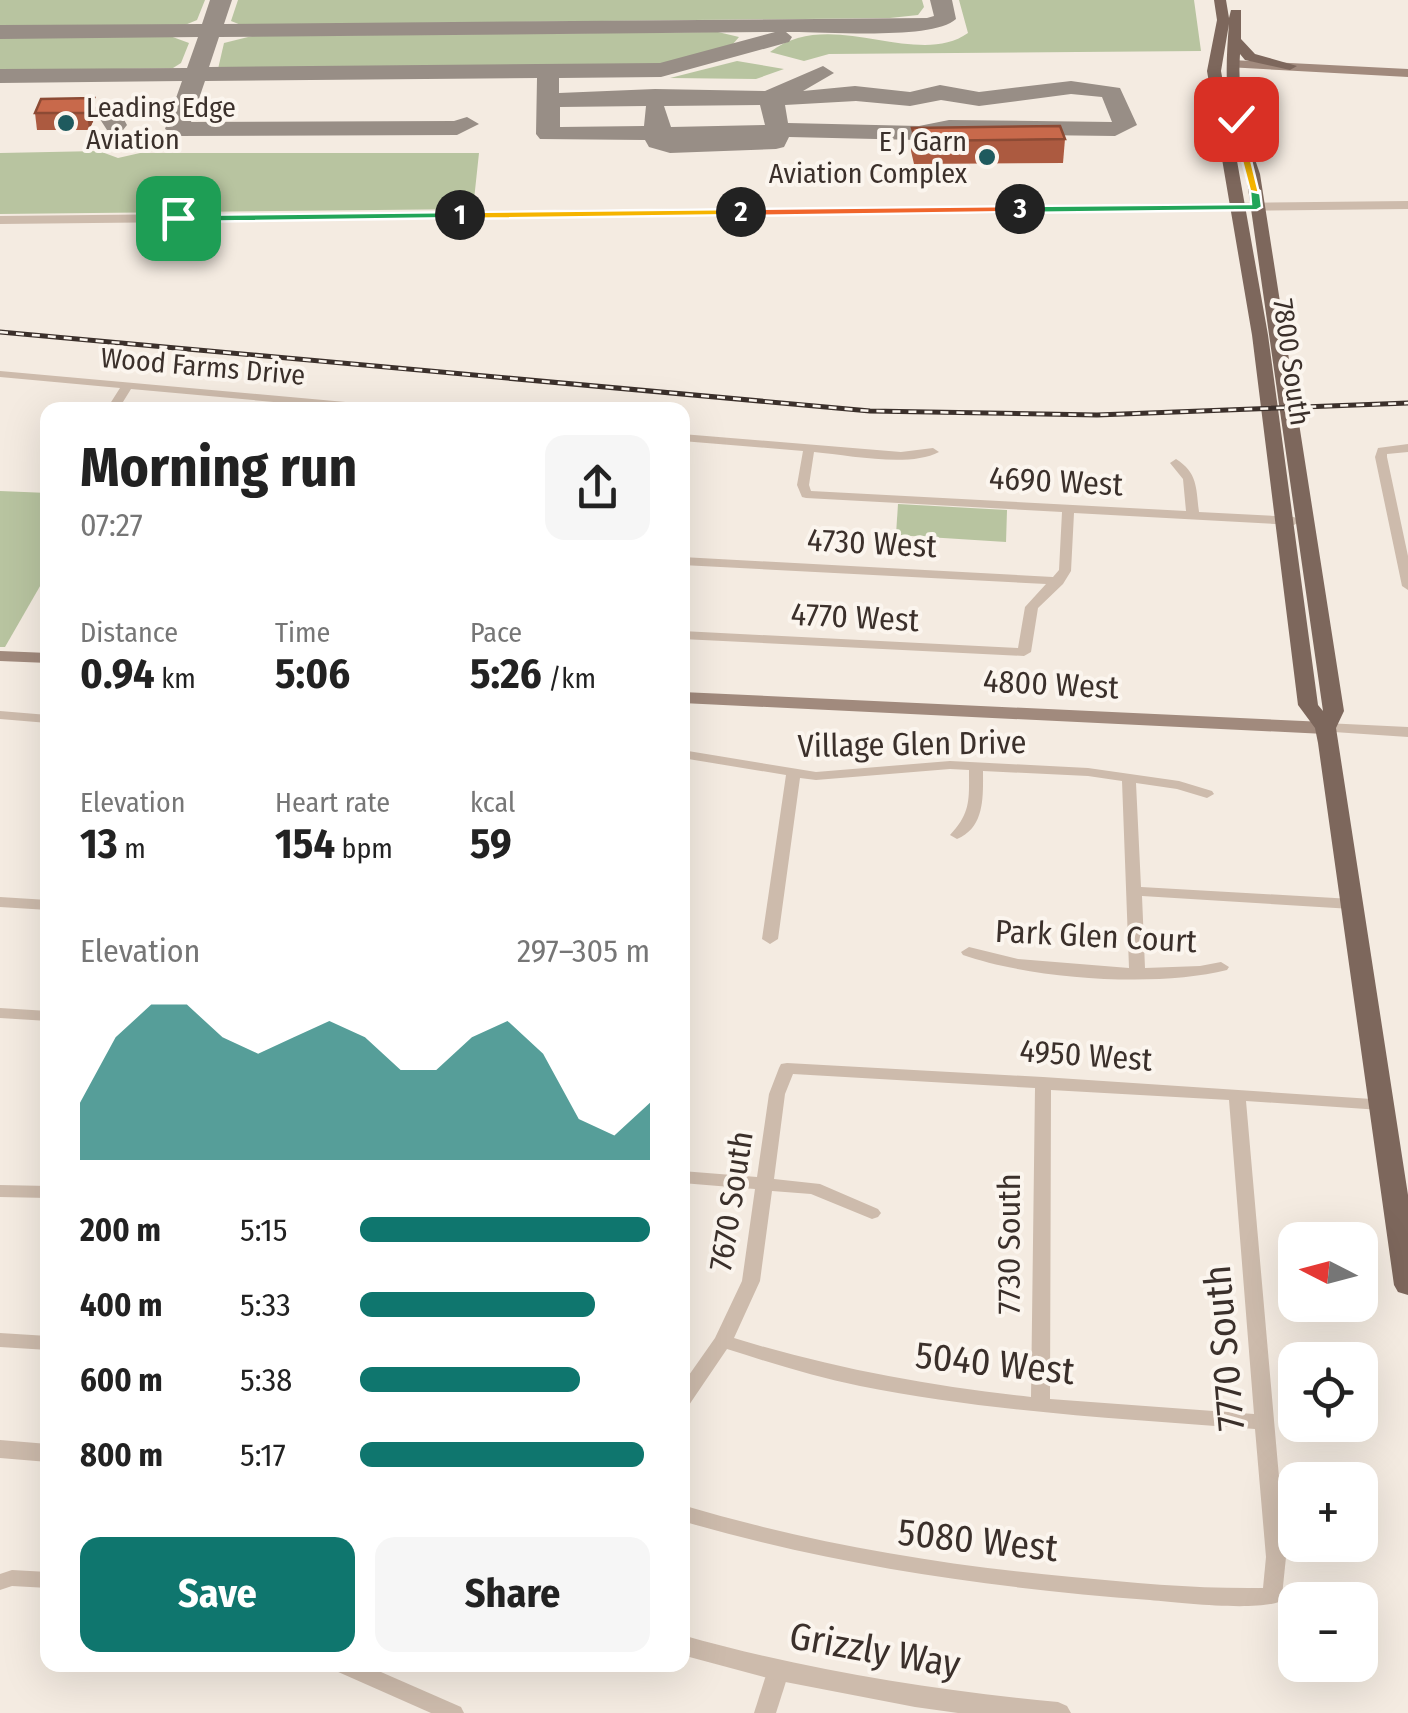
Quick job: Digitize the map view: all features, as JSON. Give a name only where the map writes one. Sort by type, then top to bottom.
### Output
[{"type":"main road","name":"7800 South","points":[[1220,0],[1221,30],[1214,70],[1220,126],[1248,207],[1262,354],[1292,521],[1308,705],[1325,728],[1408,1285]]},
{"type":"main road","name":"7800 South","points":[[1234,0],[1231,64],[1236,119],[1253,174],[1248,207]]},
{"type":"main road","points":[[1221,30],[1223,60],[1231,64],[1408,73]]},
{"type":"main road","points":[[1235,40],[1250,58],[1290,66]]},
{"type":"main road","points":[[0,656],[40,658]]},
{"type":"main road","name":"4800 West","points":[[690,696],[1325,728]]},
{"type":"street","points":[[0,220],[1408,205]]},
{"type":"street","name":"Wood Farms Drive","points":[[0,374],[316,402]]},
{"type":"street","points":[[117,402],[128,384]]},
{"type":"street","points":[[690,439],[901,456],[933,452]]},
{"type":"street","name":"4690 West","points":[[810,448],[806,494],[1292,521]]},
{"type":"street","points":[[1408,448],[1382,451],[1401,517],[1408,586]]},
{"type":"street","points":[[1176,463],[1189,478],[1193,516]]},
{"type":"street","points":[[1058,580],[1066,563],[1068,510]]},
{"type":"street","name":"4730 West","points":[[690,561],[1058,580]]},
{"type":"street","name":"4770 West","points":[[690,635],[1024,652],[1032,607],[1058,580]]},
{"type":"street","points":[[0,714],[40,718]]},
{"type":"street","name":"4800 West","points":[[1325,728],[1408,732]]},
{"type":"street","name":"Village Glen Drive","points":[[690,756],[793,775],[839,776],[931,766],[976,766],[1130,778],[1178,784],[1208,794]]},
{"type":"street","points":[[957,835],[968,828],[974,817],[976,766]]},
{"type":"street","points":[[770,939],[793,775]]},
{"type":"street","points":[[1130,778],[1137,972]]},
{"type":"street","points":[[1134,891],[1352,904]]},
{"type":"street","points":[[0,902],[40,905]]},
{"type":"street","name":"Park Glen Court","points":[[969,952],[1003,963],[1186,975],[1221,967]]},
{"type":"street","points":[[0,1013],[40,1016]]},
{"type":"street","name":"4950 West","points":[[788,1068],[1382,1104]]},
{"type":"street","name":"7670 South","points":[[690,1388],[723,1341],[750,1282],[777,1094],[788,1068]]},
{"type":"street","name":"7730 South","points":[[1040,1405],[1042,1082]]},
{"type":"street","name":"7770 South","points":[[1238,1095],[1276,1557],[1272,1596]]},
{"type":"street","points":[[690,1177],[766,1182],[832,1194],[872,1213]]},
{"type":"street","points":[[0,1191],[40,1192]]},
{"type":"street","points":[[0,1340],[40,1342]]},
{"type":"street","name":"5040 West","points":[[723,1341],[808,1369],[942,1396],[1265,1422]]},
{"type":"street","points":[[0,1449],[40,1452]]},
{"type":"street","name":"5080 West","points":[[690,1515],[808,1548],[955,1574],[1218,1598],[1272,1596]]},
{"type":"street","points":[[0,1582],[12,1578],[40,1580]]},
{"type":"street","name":"Grizzly Way","points":[[690,1647],[860,1690],[1058,1713]]},
{"type":"street","points":[[358,1672],[453,1713]]},
{"type":"street","points":[[765,1713],[778,1672]]},
{"type":"green space","points":[[0,0],[205,0],[197,20],[185,25],[0,27]]},
{"type":"green space","points":[[238,0],[922,0],[924,7],[918,15],[890,18],[241,25],[231,21]]},
{"type":"green space","points":[[959,0],[1194,0],[1201,51],[829,54],[804,61],[770,52],[794,39],[819,34],[924,45],[947,43],[968,33]]},
{"type":"green space","points":[[718,32],[739,37],[733,44],[664,64],[218,69],[224,43],[252,36]]},
{"type":"green space","points":[[170,36],[189,43],[181,63],[173,68],[0,71],[0,38]]},
{"type":"green space","points":[[737,61],[784,69],[756,79],[670,78]]},
{"type":"green space","points":[[99,151],[118,158],[140,153],[479,153],[473,209],[0,214],[0,153]]},
{"type":"green space","points":[[0,491],[40,493],[40,586],[5,647],[0,647]]},
{"type":"green space","points":[[898,504],[1007,510],[1006,542],[896,535]]},
{"type":"building","points":[[94,98],[87,113],[35,113],[41,99]]},
{"type":"building","points":[[1060,126],[1065,139],[916,141],[912,128]]},
{"type":"taxiway","points":[[211,30],[221,0]]},
{"type":"taxiway","points":[[211,30],[929,24],[945,19],[941,0]]},
{"type":"taxiway","points":[[0,32],[211,30]]},
{"type":"taxiway","points":[[196,74],[211,30]]},
{"type":"taxiway","points":[[196,74],[661,70],[781,37]]},
{"type":"taxiway","points":[[773,102],[773,96],[823,73]]},
{"type":"taxiway","points":[[0,76],[196,74]]},
{"type":"taxiway","points":[[196,74],[177,129],[457,128],[467,124]]},
{"type":"taxiway","points":[[548,76],[548,97]]},
{"type":"taxiway","points":[[773,102],[855,93],[898,99],[940,92],[979,99],[1093,88],[1112,93],[1125,125],[1115,129],[949,127],[919,133],[864,129],[777,131]]},
{"type":"taxiway","points":[[548,97],[764,98],[773,102]]},
{"type":"taxiway","points":[[548,97],[548,134],[656,130]]},
{"type":"taxiway","points":[[773,102],[777,131]]},
{"type":"taxiway","points":[[655,109],[656,130]]},
{"type":"taxiway","points":[[112,110],[110,116],[115,125]]},
{"type":"taxiway","points":[[656,130],[670,134],[777,131]]},
{"type":"taxiway","points":[[656,130],[657,142],[670,146],[776,142],[777,131]]},
{"type":"railway","points":[[0,332],[870,411],[1097,415],[1408,403]]},
{"type":"place","name":"Leading Edge Aviation","points":[[66,123]]},
{"type":"place","name":"E J Garn Aviation Complex","points":[[987,157]]},
{"type":"route","points":[[178,218],[1257,207],[1253,174],[1236,119]]}]
